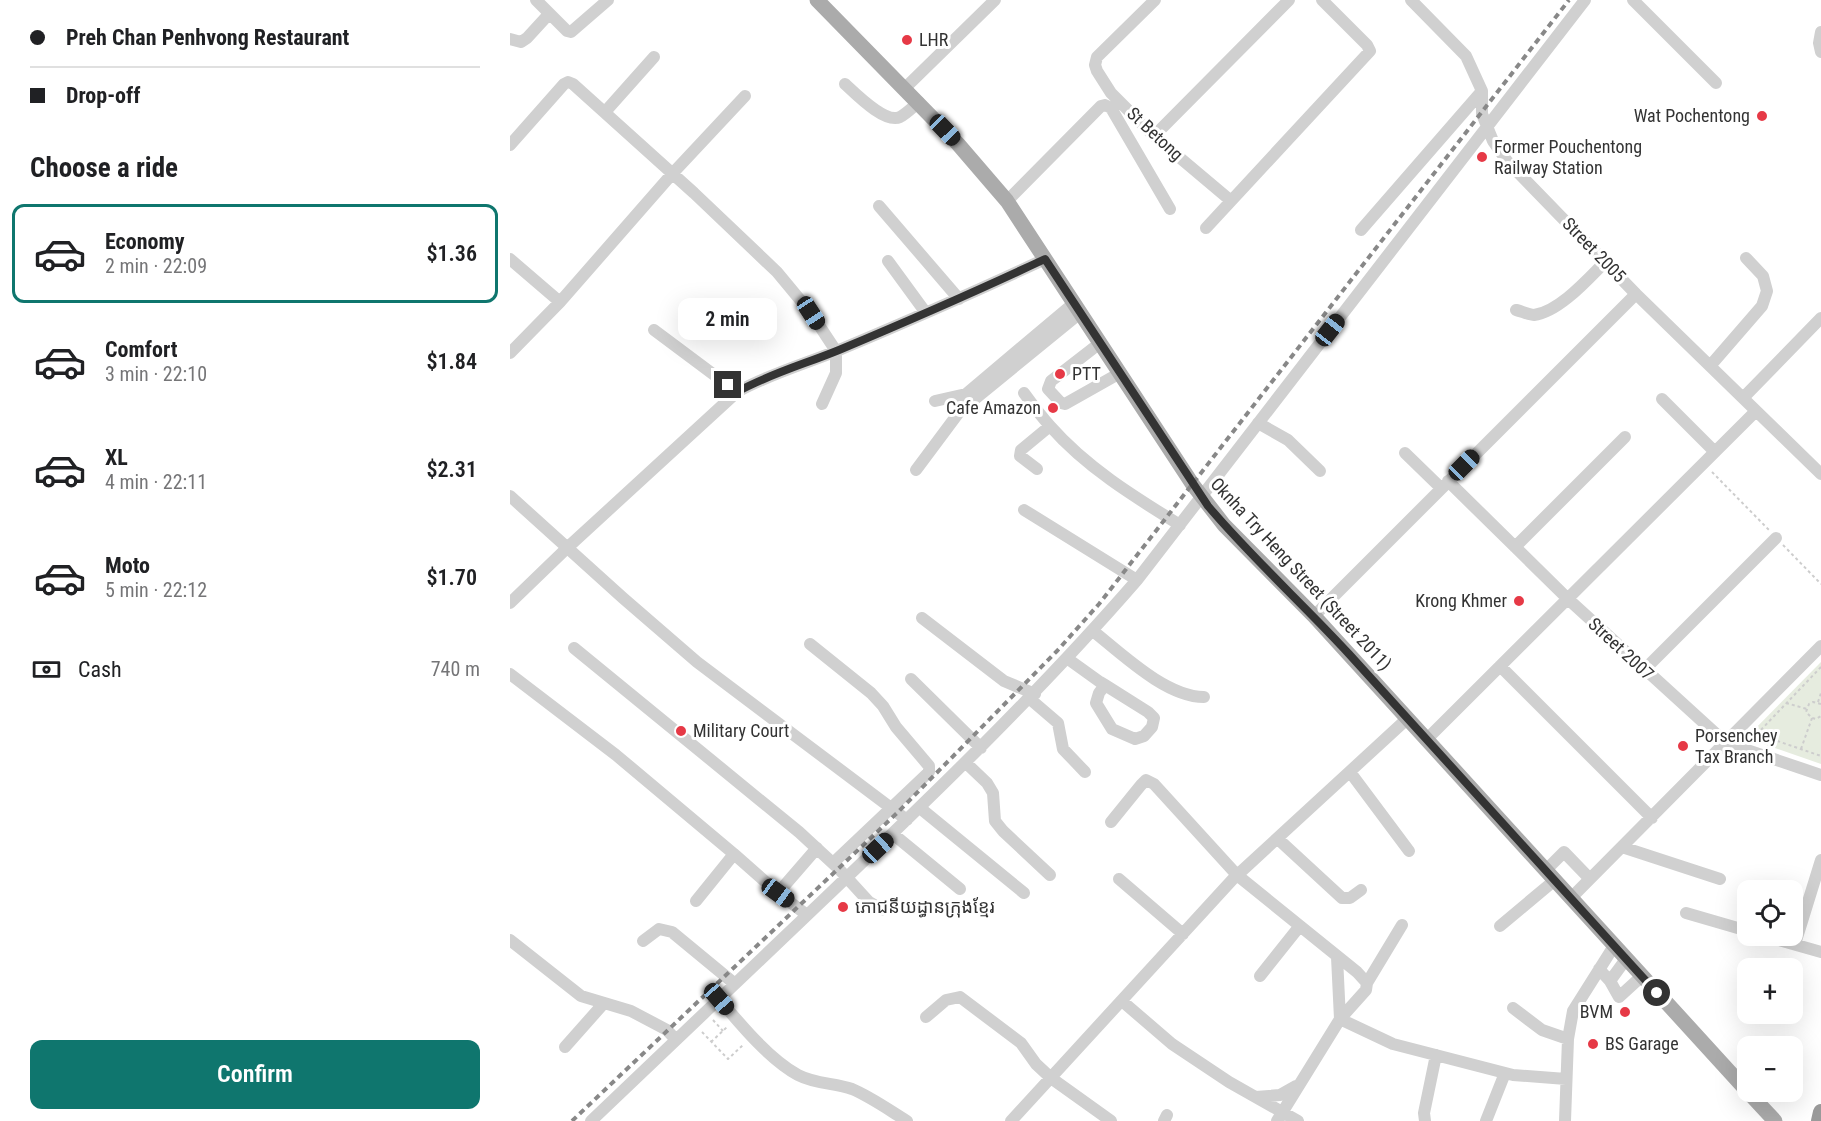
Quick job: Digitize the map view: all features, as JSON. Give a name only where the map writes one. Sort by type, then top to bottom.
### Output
[{"type":"highway","points":[[1819,1121],[1821,1112]]},
{"type":"main road","name":"Oknha Try Heng Street (Street 2011)","points":[[817,0],[919,102],[1007,201],[1201,496],[1224,525],[1314,616],[1737,1080]]},
{"type":"main road","name":"Oknha Try Heng Street (Street 2011)","points":[[1757,1102],[1775,1121]]},
{"type":"street","points":[[536,0],[567,31],[571,32],[575,31],[608,0]]},
{"type":"street","points":[[905,88],[995,0]]},
{"type":"street","name":"St Betong","points":[[1155,0],[1097,57],[1095,64],[1097,71],[1111,93],[1154,136],[1230,200]]},
{"type":"street","points":[[1154,136],[1289,0]]},
{"type":"street","points":[[1206,228],[1371,51],[1322,0]]},
{"type":"street","name":"Street 2005","points":[[1410,0],[1466,56],[1472,65],[1482,91],[1482,114],[1494,141],[1507,161],[1636,294],[1821,474]]},
{"type":"street","points":[[591,1121],[920,808],[1032,696],[1093,631],[1137,580],[1585,0]]},
{"type":"street","points":[[1633,0],[1716,83]]},
{"type":"street","points":[[510,39],[521,42],[549,14]]},
{"type":"street","points":[[1821,32],[1819,43],[1821,52]]},
{"type":"street","points":[[605,112],[654,57]]},
{"type":"street","points":[[510,145],[564,84],[568,82],[573,84],[777,272],[811,313],[836,351],[836,373],[822,404]]},
{"type":"street","points":[[845,84],[880,113],[890,118],[900,117],[919,102]]},
{"type":"street","points":[[1361,230],[1482,91]]},
{"type":"street","points":[[510,354],[560,302],[672,174],[745,96]]},
{"type":"street","points":[[1007,201],[1101,106],[1105,105],[1111,108],[1170,209]]},
{"type":"street","points":[[879,206],[959,299]]},
{"type":"street","points":[[1710,366],[1762,306],[1767,291],[1763,276],[1746,258]]},
{"type":"street","points":[[510,259],[560,302]]},
{"type":"street","points":[[510,603],[737,392],[959,299],[1045,259]]},
{"type":"street","points":[[888,261],[926,313]]},
{"type":"street","points":[[1516,310],[1533,315],[1547,310],[1569,297],[1605,262]]},
{"type":"street","points":[[1314,616],[1636,294]]},
{"type":"street","points":[[935,401],[966,394],[1077,308]]},
{"type":"street","points":[[916,470],[960,411],[1077,308]]},
{"type":"street","points":[[1743,398],[1821,318]]},
{"type":"street","points":[[654,330],[737,392]]},
{"type":"street","points":[[1100,343],[1051,381],[1048,389],[1061,403],[1065,404],[1120,373]]},
{"type":"street","points":[[1024,393],[1050,426],[1074,450],[1118,485],[1179,525]]},
{"type":"street","points":[[1662,399],[1715,453]]},
{"type":"street","points":[[1427,739],[1756,411]]},
{"type":"street","points":[[1258,423],[1288,440],[1320,471]]},
{"type":"street","points":[[1037,469],[1020,456],[1021,450],[1050,426]]},
{"type":"street","points":[[1515,547],[1625,436]]},
{"type":"street","name":"Street 2007","points":[[1405,453],[1515,547],[1644,670],[1726,742],[1821,775]]},
{"type":"street","points":[[510,496],[697,662],[907,820]]},
{"type":"street","points":[[1024,510],[1137,580]]},
{"type":"street","points":[[1644,670],[1776,538]]},
{"type":"street","points":[[922,618],[1005,681],[1032,696],[1058,723],[1063,749],[1085,772]]},
{"type":"street","points":[[1093,631],[1166,685],[1191,697],[1204,697]]},
{"type":"street","points":[[810,644],[871,693],[883,706],[896,728],[928,766],[929,772]]},
{"type":"street","points":[[1571,898],[1821,646]]},
{"type":"street","points":[[574,648],[817,848],[869,902],[883,910]]},
{"type":"street","points":[[1068,659],[1155,718],[1152,727],[1144,736],[1135,739],[1112,729],[1096,703],[1105,686]]},
{"type":"street","points":[[1500,666],[1652,818]]},
{"type":"street","points":[[510,674],[616,755],[807,915]]},
{"type":"street","points":[[911,679],[981,748]]},
{"type":"street","points":[[1011,1121],[1237,875],[1408,718]]},
{"type":"street","points":[[966,762],[993,793],[996,820],[1003,831],[1050,875]]},
{"type":"street","points":[[833,863],[929,772]]},
{"type":"street","points":[[929,772],[950,778]]},
{"type":"street","points":[[1350,772],[1409,851]]},
{"type":"street","points":[[1111,822],[1146,780],[1154,784],[1237,875],[1357,972],[1367,983]]},
{"type":"street","points":[[920,808],[1024,893]]},
{"type":"street","points":[[893,834],[960,889]]},
{"type":"street","points":[[1278,838],[1342,898],[1350,898],[1361,890]]},
{"type":"street","points":[[1622,847],[1719,879]]},
{"type":"street","points":[[778,893],[817,848]]},
{"type":"street","points":[[1500,926],[1551,875],[1564,852],[1590,879]]},
{"type":"street","points":[[696,900],[734,854]]},
{"type":"street","points":[[1803,918],[1821,860]]},
{"type":"street","points":[[1119,879],[1183,934]]},
{"type":"street","points":[[1686,913],[1737,928]]},
{"type":"street","points":[[1280,1117],[1340,1020],[1366,990],[1367,983],[1402,925]]},
{"type":"street","points":[[1260,976],[1299,927]]},
{"type":"street","points":[[643,941],[659,929],[672,932],[735,984]]},
{"type":"street","points":[[510,940],[581,996],[631,1011],[667,1030],[676,1040]]},
{"type":"street","points":[[1565,1121],[1568,1039],[1573,1011],[1614,946]]},
{"type":"street","points":[[1802,946],[1821,952]]},
{"type":"street","points":[[1337,957],[1340,1020]]},
{"type":"street","points":[[1610,981],[1626,959]]},
{"type":"street","points":[[1599,969],[1610,981],[1619,997],[1642,976]]},
{"type":"street","points":[[926,1017],[946,1000],[960,997],[1021,1043],[1036,1064],[1051,1078],[1111,1121]]},
{"type":"street","points":[[719,999],[783,1065],[802,1077],[850,1089],[908,1121]]},
{"type":"street","points":[[1122,1001],[1172,1044],[1228,1082],[1255,1097],[1280,1117],[1298,1121]]},
{"type":"street","points":[[565,1047],[604,1003]]},
{"type":"street","points":[[1513,1008],[1542,1030],[1568,1039]]},
{"type":"street","points":[[1340,1020],[1393,1044],[1505,1073],[1566,1079]]},
{"type":"street","points":[[1425,1121],[1424,1113],[1436,1055]]},
{"type":"street","points":[[1486,1121],[1505,1073]]},
{"type":"street","points":[[1255,1097],[1280,1095],[1292,1090],[1301,1082]]},
{"type":"path","points":[[1703,464],[1821,584]]},
{"type":"path","points":[[1821,667],[1757,734],[1821,756]]},
{"type":"path","points":[[1821,693],[1819,703],[1809,704],[1807,709],[1812,718],[1816,719],[1821,716]]},
{"type":"path","points":[[1786,703],[1807,709]]},
{"type":"path","points":[[1801,749],[1812,718]]},
{"type":"path","points":[[711,1042],[735,1018]]},
{"type":"path","points":[[694,1023],[728,1059],[753,1036]]},
{"type":"shaded area","points":[[1821,662],[1821,764],[1746,738]]},
{"type":"railway","points":[[572,1121],[897,813],[1057,651],[1099,604],[1569,0]]},
{"type":"place","name":"LHR","points":[[907,40]]},
{"type":"place","name":"Wat Pochentong","points":[[1762,116]]},
{"type":"place","name":"Former Pouchentong Railway Station","points":[[1482,157]]},
{"type":"place","name":"PTT","points":[[1060,374]]},
{"type":"place","name":"Cafe Amazon","points":[[1053,408]]},
{"type":"place","name":"Krong Khmer","points":[[1519,601]]},
{"type":"place","name":"Military Court","points":[[681,731]]},
{"type":"place","name":"Porsenchey Tax Branch","points":[[1683,746]]},
{"type":"place","name":"ភោជនីយដ្ធានក្រុងខ្មែរ","points":[[843,907]]},
{"type":"place","name":"BVM","points":[[1625,1012]]},
{"type":"place","name":"BS Garage","points":[[1593,1044]]},
{"type":"route","points":[[728,385],[737,392],[943,306],[1045,259],[1208,506],[1314,616],[1657,993]]}]
